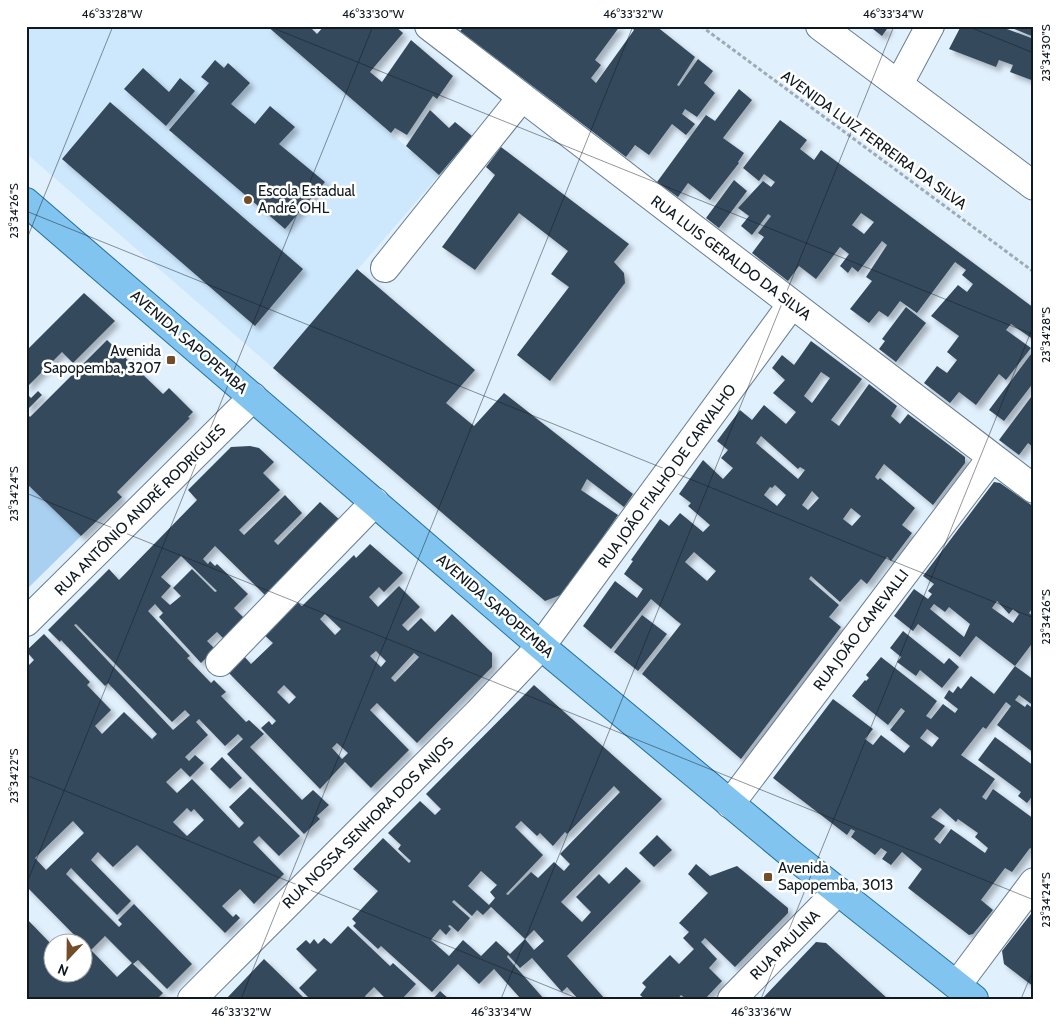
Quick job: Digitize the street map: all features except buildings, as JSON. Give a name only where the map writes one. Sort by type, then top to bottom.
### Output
[{"type":"main road","name":"AVENIDA SAPOPEMBA","points":[[26,202],[541,646],[730,804],[966,992]]},
{"type":"street","name":"RUA LUIS GERALDO DA SILVA","points":[[429,26],[1034,489]]},
{"type":"street","points":[[820,26],[1034,186]]},
{"type":"street","points":[[898,84],[930,26]]},
{"type":"street","points":[[385,268],[522,98]]},
{"type":"street","name":"RUA JOÃO FIALHO DE CARVALHO","points":[[541,646],[792,304]]},
{"type":"street","name":"RUA ANTÔNIO ANDRÉ RODRIGUES","points":[[26,622],[253,397]]},
{"type":"street","name":"RUA JOÃO CAMEVALLI","points":[[730,804],[992,457]]},
{"type":"street","points":[[220,662],[375,502]]},
{"type":"street","name":"RUA NOSSA SENHORA DOS ANJOS","points":[[192,999],[478,713],[541,646]]},
{"type":"street","points":[[966,992],[1034,882]]},
{"type":"street","name":"RUA PAULINA","points":[[732,999],[838,891]]},
{"type":"path","name":"AVENIDA LUIZ FERREIRA DA SILVA","points":[[701,26],[1034,272]]},
{"type":"shaded area","name":"Escola Estadual André OHL","points":[[26,26],[267,26],[439,175],[273,368],[26,153]]},
{"type":"shaded area","points":[[26,483],[81,536],[26,590]]},
{"type":"place","name":"Escola Estadual André OHL","points":[[248,200]]},
{"type":"place","name":"Avenida Sapopemba, 3207","points":[[171,360]]},
{"type":"place","name":"Avenida Sapopemba, 3013","points":[[768,877]]}]
